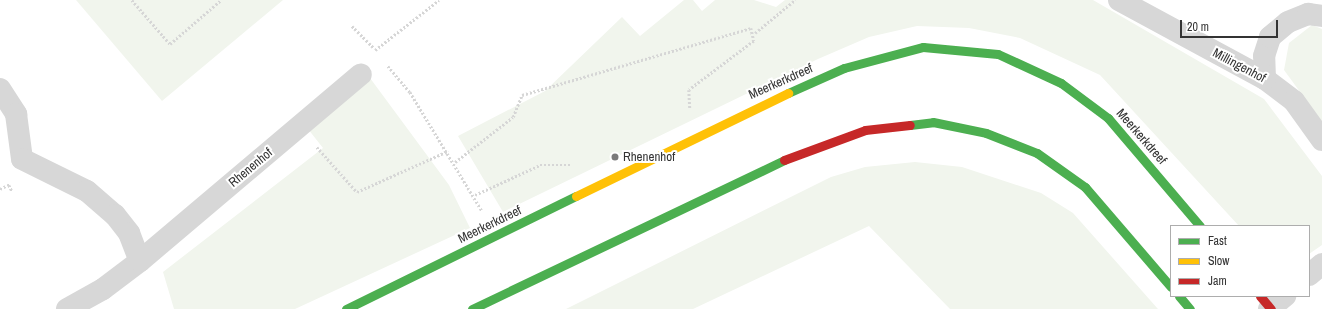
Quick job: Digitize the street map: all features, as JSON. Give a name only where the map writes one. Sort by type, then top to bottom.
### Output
[{"type":"main road","name":"Meerkerkdreef","points":[[346,309],[767,102],[844,68],[923,47],[998,54],[1061,83],[1108,118],[1199,225]]},
{"type":"main road","points":[[472,309],[790,157],[865,130],[933,122],[986,133],[1038,153],[1085,187],[1170,286]]},
{"type":"main road","points":[[1180,297],[1190,309]]},
{"type":"street","name":"Millingenhof","points":[[1119,0],[1266,79],[1294,102],[1322,140]]},
{"type":"street","points":[[1266,79],[1264,56],[1270,37],[1288,22],[1308,14],[1322,16]]},
{"type":"street","name":"Rhenenhof","points":[[67,309],[103,289],[140,261],[300,128],[361,74]]},
{"type":"street","points":[[0,89],[16,114],[22,159],[87,191],[115,215],[128,233],[140,261]]},
{"type":"street","points":[[1310,274],[1322,264]]},
{"type":"path","points":[[132,0],[170,44],[221,0]]},
{"type":"path","points":[[375,50],[439,0]]},
{"type":"path","points":[[690,112],[689,90],[754,41],[755,33],[795,0]]},
{"type":"path","points":[[352,26],[379,54]]},
{"type":"path","points":[[455,162],[512,117],[522,95],[740,29],[751,28],[755,33]]},
{"type":"path","points":[[383,59],[410,92],[475,195],[482,211]]},
{"type":"path","points":[[300,128],[357,192],[448,151]]},
{"type":"path","points":[[475,195],[540,165],[576,165]]},
{"type":"path","points":[[9,184],[12,191]]},
{"type":"shaded area","points":[[76,0],[283,0],[162,101]]},
{"type":"shaded area","points":[[684,0],[693,0],[702,11],[715,0],[754,0],[776,7],[785,0],[1093,0],[1264,99],[1322,176],[1322,245],[1310,253],[1310,225],[1238,225],[1100,75],[1020,38],[969,28],[917,26],[869,37],[818,59],[503,212],[458,136],[545,91],[622,17],[640,36]]},
{"type":"shaded area","points":[[1312,25],[1322,29],[1322,122],[1284,70],[1289,43]]},
{"type":"shaded area","points":[[370,78],[449,185],[470,228],[295,309],[174,309],[163,272],[323,148],[308,129]]},
{"type":"shaded area","points":[[915,162],[962,167],[1041,193],[1073,213],[1158,309],[950,309],[869,226],[693,309],[566,309],[831,177],[865,167]]},
{"type":"traffic: fast","points":[[788,93],[844,68],[923,47],[998,54],[1061,83],[1108,118],[1199,225]]},
{"type":"traffic: fast","points":[[910,125],[933,122],[986,133],[1037,153],[1085,187],[1170,286]]},
{"type":"traffic: fast","points":[[472,309],[784,160]]},
{"type":"traffic: fast","points":[[346,309],[576,196]]},
{"type":"traffic: fast","points":[[1180,297],[1190,309]]},
{"type":"traffic: slow","points":[[576,196],[788,93]]},
{"type":"traffic: jam","points":[[784,160],[865,130],[910,125]]},
{"type":"traffic: jam","points":[[1261,297],[1271,309]]},
{"type":"place","name":"Rhenenhof","points":[[615,157]]}]
